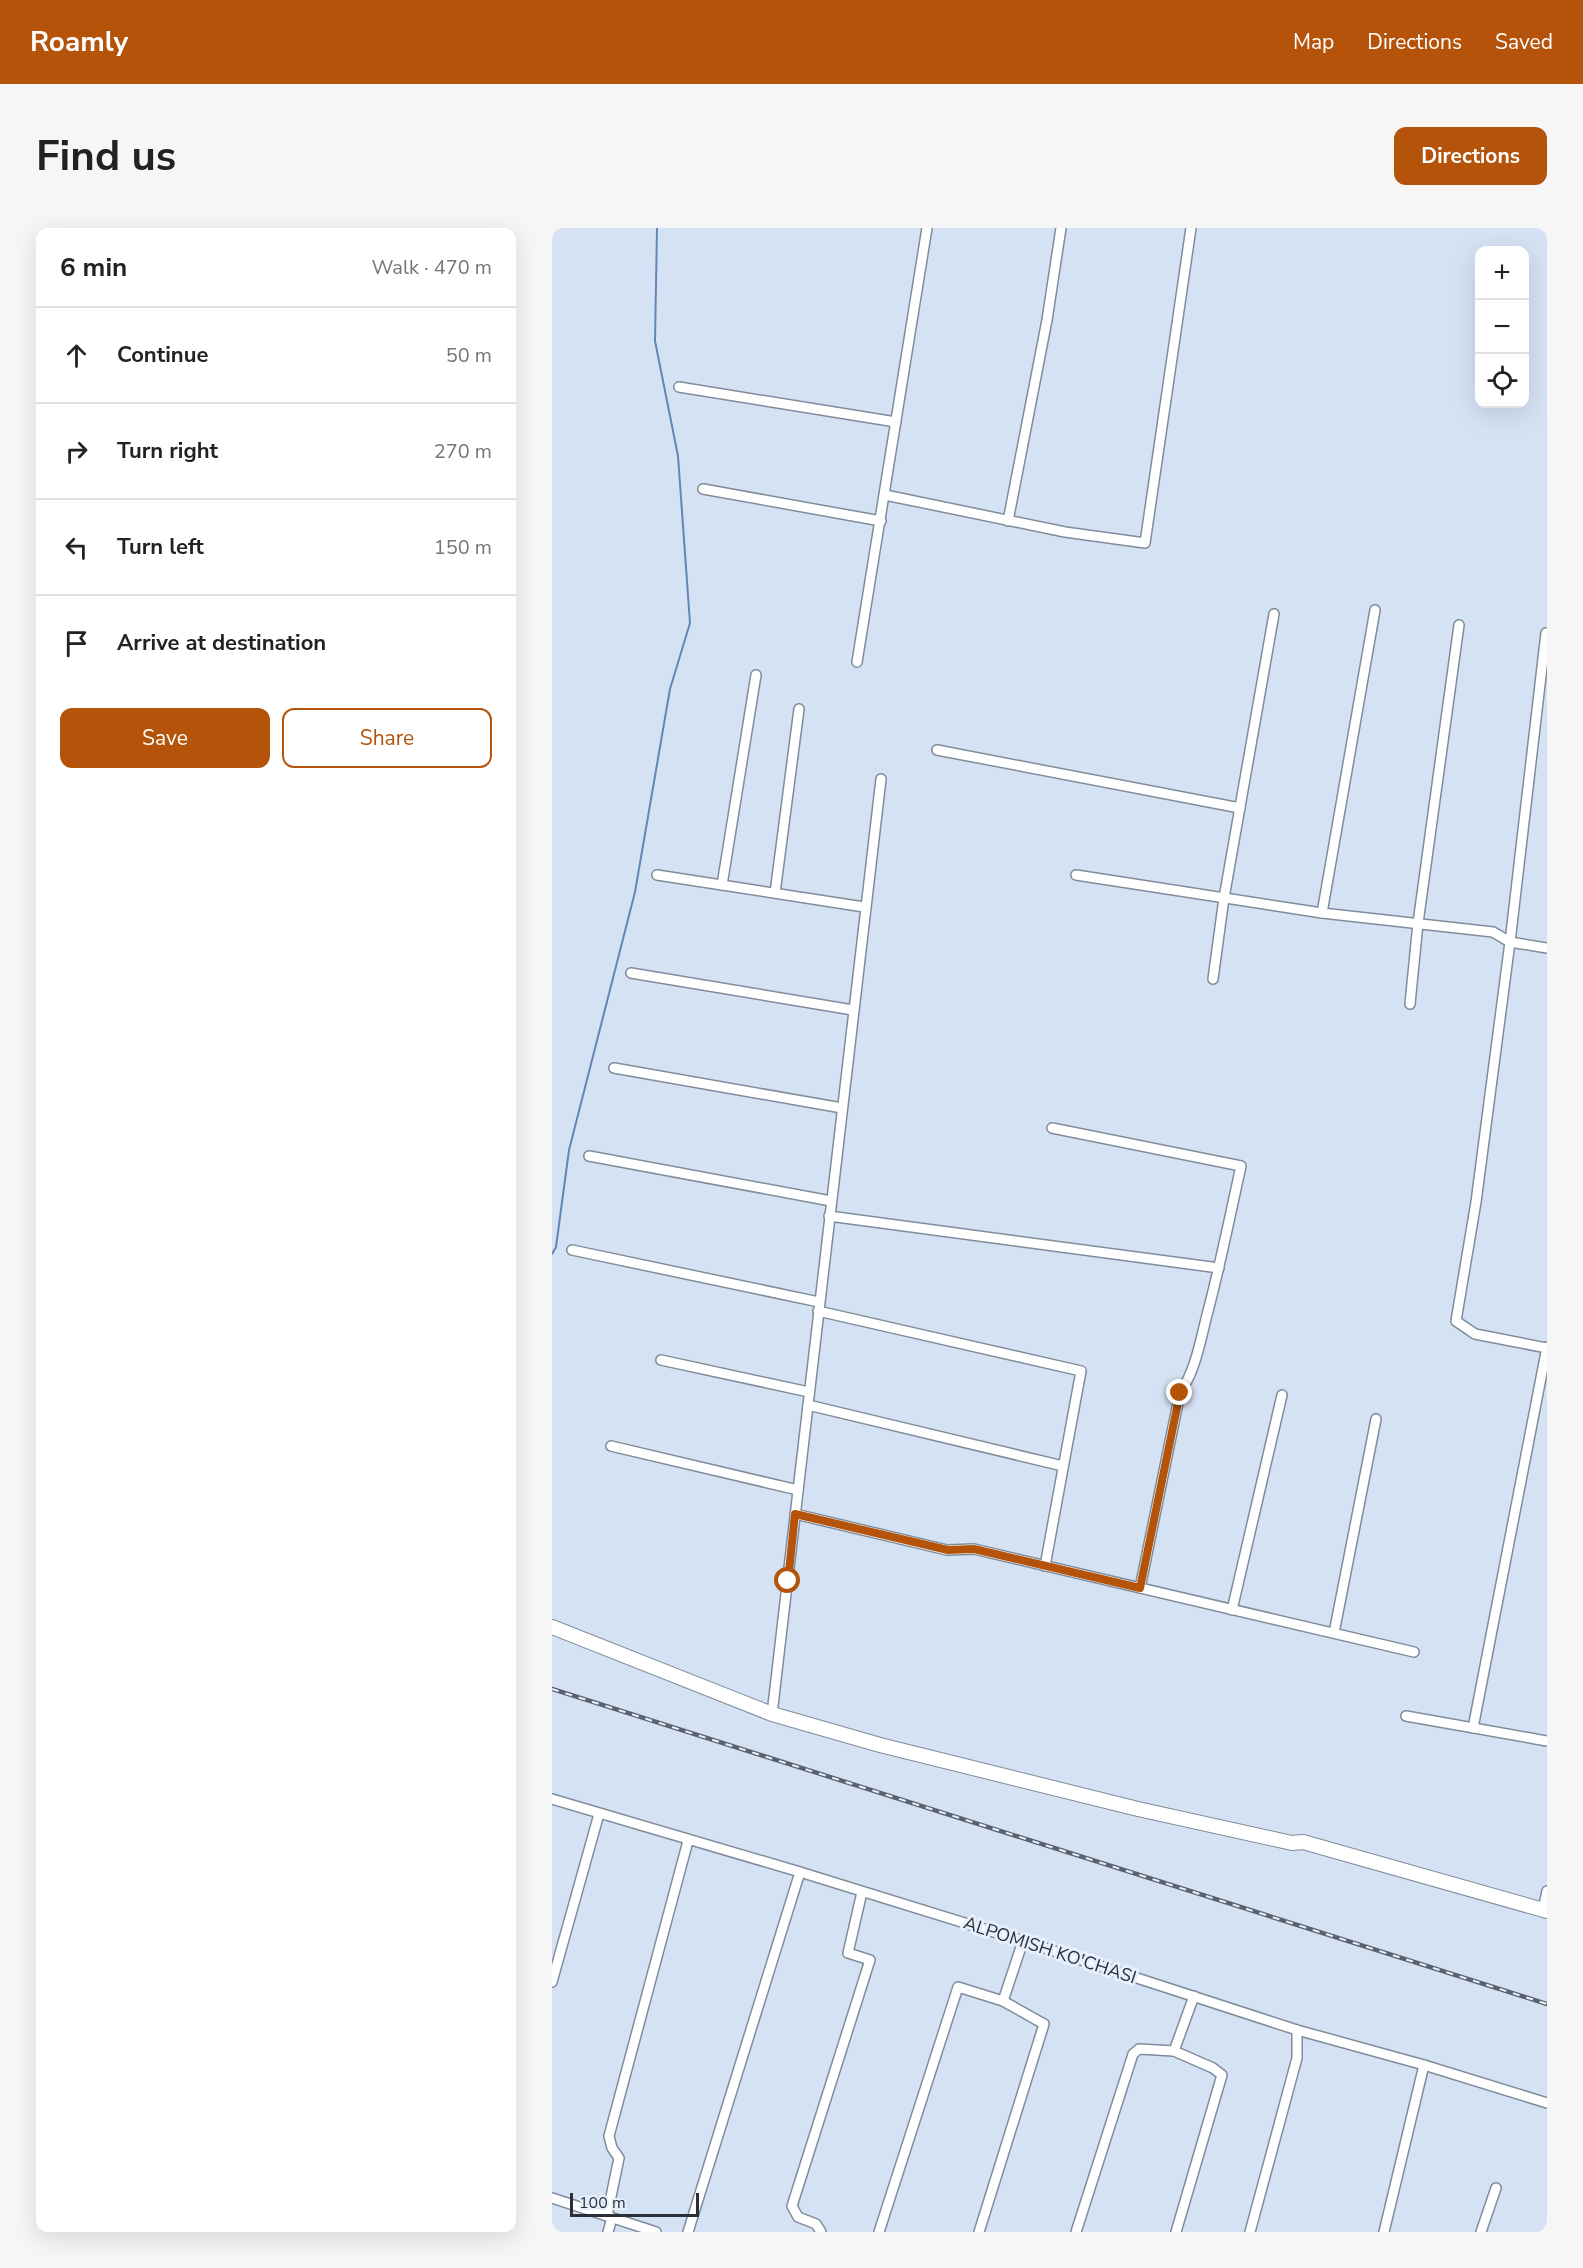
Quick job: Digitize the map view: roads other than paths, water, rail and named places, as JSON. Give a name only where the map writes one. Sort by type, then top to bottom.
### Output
[{"type":"main road","points":[[552,1627],[772,1714],[880,1745],[1104,1801],[1292,1843],[1303,1842],[1546,1913]]},
{"type":"street","points":[[857,662],[927,228]]},
{"type":"street","points":[[1008,520],[1047,320],[1061,228]]},
{"type":"street","points":[[885,495],[1065,532],[1145,543],[1191,228]]},
{"type":"street","points":[[679,387],[896,422]]},
{"type":"street","points":[[703,489],[880,521]]},
{"type":"street","points":[[1322,913],[1375,610]]},
{"type":"street","points":[[1213,979],[1224,898],[1274,614]]},
{"type":"street","points":[[1410,1004],[1418,924],[1459,625]]},
{"type":"street","points":[[1473,1728],[1547,1347],[1475,1334],[1456,1321],[1476,1202],[1510,942],[1546,633]]},
{"type":"street","points":[[722,885],[756,675]]},
{"type":"street","points":[[775,893],[799,709]]},
{"type":"street","points":[[937,750],[1240,808]]},
{"type":"street","points":[[772,1714],[880,779]]},
{"type":"street","points":[[657,875],[864,907]]},
{"type":"street","points":[[1076,875],[1322,913],[1493,932],[1510,942],[1547,948]]},
{"type":"street","points":[[631,973],[853,1010]]},
{"type":"street","points":[[614,1068],[842,1108]]},
{"type":"street","points":[[1052,1128],[1241,1166],[1220,1268],[1193,1370],[1180,1393],[1140,1588]]},
{"type":"street","points":[[589,1156],[831,1201]]},
{"type":"street","points":[[829,1215],[1220,1268]]},
{"type":"street","points":[[572,1250],[1081,1371],[1045,1566]]},
{"type":"street","points":[[661,1360],[809,1392]]},
{"type":"street","points":[[1232,1610],[1282,1395]]},
{"type":"street","points":[[808,1404],[1064,1466]]},
{"type":"street","points":[[1334,1633],[1376,1419]]},
{"type":"street","points":[[611,1446],[798,1490]]},
{"type":"street","points":[[795,1514],[948,1550],[974,1549],[1413,1652]]},
{"type":"street","points":[[1406,1716],[1547,1741]]},
{"type":"street","name":"ALPOMISH KO'CHASI","points":[[552,1799],[1023,1941],[1297,2030],[1424,2065],[1547,2103]]},
{"type":"street","points":[[552,1982],[599,1814]]},
{"type":"street","points":[[608,2232],[619,2158],[612,2148],[609,2136],[688,1841]]},
{"type":"street","points":[[688,2232],[800,1872]]},
{"type":"street","points":[[1546,1913],[1547,1891]]},
{"type":"street","points":[[821,2232],[816,2224],[798,2217],[792,2206],[870,1960],[848,1953],[862,1892]]},
{"type":"street","points":[[1002,2001],[1023,1941]]},
{"type":"street","points":[[879,2232],[958,1987],[1002,2001],[1044,2024],[979,2232]]},
{"type":"street","points":[[1174,2051],[1194,1996]]},
{"type":"street","points":[[1250,2232],[1297,2058],[1297,2030]]},
{"type":"street","points":[[1076,2232],[1133,2054],[1139,2049],[1174,2051],[1213,2068],[1222,2075],[1176,2232]]},
{"type":"street","points":[[1384,2232],[1424,2065]]},
{"type":"street","points":[[1481,2232],[1496,2188]]},
{"type":"street","points":[[552,2198],[656,2232]]},
{"type":"waterway","points":[[552,1254],[556,1247],[569,1150],[635,892],[670,689],[690,623],[678,456],[655,341],[657,228]]},
{"type":"railway","points":[[552,1689],[1547,2004]]}]
